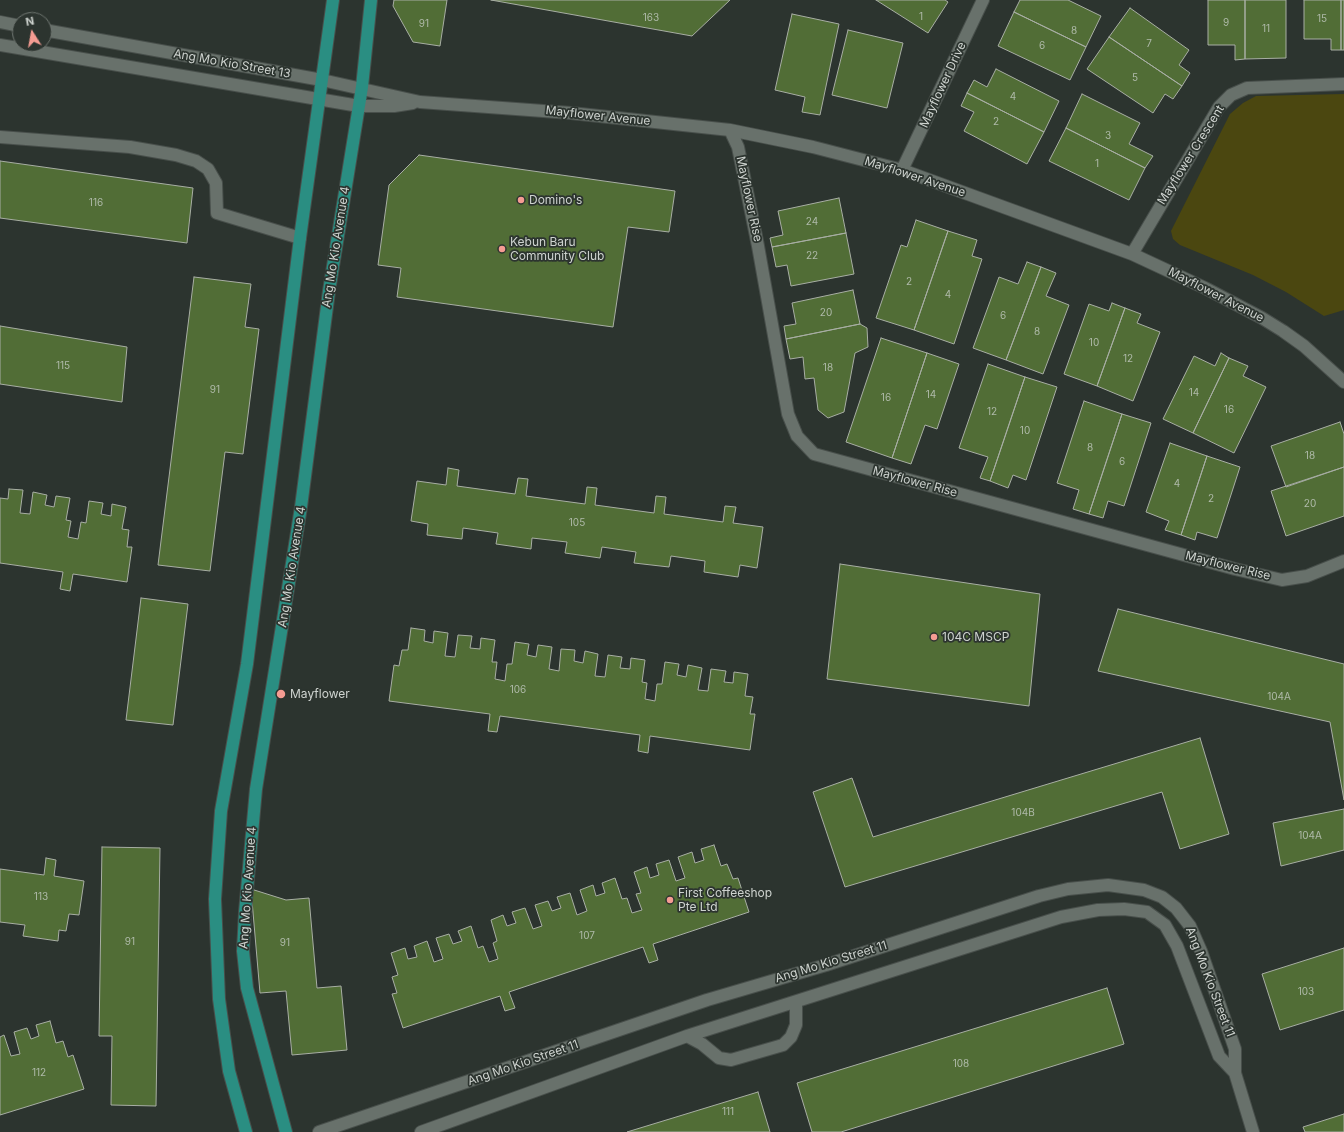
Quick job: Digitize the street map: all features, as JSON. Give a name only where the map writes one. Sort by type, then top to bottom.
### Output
[{"type":"main road","points":[[246,1132],[229,1071],[219,999],[215,899],[221,811],[246,671],[300,238],[333,0]]},
{"type":"main road","name":"Ang Mo Kio Avenue 4","points":[[286,1132],[248,988],[244,952],[244,912],[256,789],[302,507],[331,275],[360,106],[371,0]]},
{"type":"street","name":"Mayflower Drive","points":[[902,170],[983,0]]},
{"type":"street","points":[[0,22],[12,24]]},
{"type":"street","name":"Ang Mo Kio Street 13","points":[[52,31],[362,87],[420,102]]},
{"type":"street","name":"Ang Mo Kio Street 13","points":[[0,45],[320,99]]},
{"type":"street","name":"Mayflower Crescent","points":[[1132,254],[1219,107],[1231,95],[1248,88],[1344,84]]},
{"type":"street","points":[[320,99],[360,106],[394,106],[420,102]]},
{"type":"street","name":"Mayflower Avenue","points":[[420,102],[570,113],[730,130],[813,147],[902,170],[1132,254],[1262,318],[1304,346],[1344,382]]},
{"type":"street","name":"Mayflower Rise","points":[[730,130],[738,147],[758,246],[788,414],[797,436],[814,454],[1235,569],[1282,580],[1307,576],[1344,561]]},
{"type":"street","points":[[0,137],[130,148],[176,155],[196,161],[208,169],[216,183],[217,213],[300,238]]},
{"type":"street","name":"Ang Mo Kio Street 11","points":[[319,1132],[707,1000],[826,965],[1039,896],[1068,889],[1108,885],[1144,890],[1162,897],[1176,908],[1190,926],[1201,951],[1235,1050],[1235,1073],[1253,1132]]},
{"type":"street","name":"Ang Mo Kio Street 11","points":[[421,1132],[687,1036],[1061,917],[1098,910],[1124,909],[1147,912],[1164,925],[1177,946],[1219,1056],[1235,1073]]},
{"type":"street","points":[[687,1036],[702,1044],[719,1058],[731,1060],[783,1045],[791,1037],[796,1025],[796,1002]]},
{"type":"shaded area","points":[[1344,94],[1344,310],[1324,316],[1286,292],[1253,275],[1180,245],[1173,239],[1171,231],[1230,114],[1243,103],[1256,96]]},
{"type":"building","points":[[394,0],[447,0],[440,46],[413,42],[393,6]]},
{"type":"building","points":[[491,0],[730,0],[692,36]]},
{"type":"building","points":[[876,0],[945,0],[948,2],[928,33]]},
{"type":"building","points":[[1020,0],[1068,0],[1101,16],[1086,47],[1014,12]]},
{"type":"building","points":[[1208,0],[1245,0],[1245,59],[1235,60],[1235,45],[1208,45]]},
{"type":"building","points":[[1245,0],[1286,0],[1286,58],[1245,59]]},
{"type":"building","points":[[1304,0],[1341,0],[1341,50],[1331,50],[1331,39],[1304,39]]},
{"type":"building","points":[[1341,0],[1344,0],[1344,50],[1341,50]]},
{"type":"building","points":[[1130,8],[1189,50],[1179,65],[1190,73],[1182,86],[1109,37]]},
{"type":"building","points":[[1014,12],[1086,47],[1070,80],[998,46]]},
{"type":"building","points":[[792,14],[839,24],[820,115],[802,112],[805,97],[775,90]]},
{"type":"building","points":[[848,30],[903,43],[887,108],[832,95]]},
{"type":"building","points":[[1109,37],[1182,86],[1173,99],[1165,94],[1153,113],[1087,69]]},
{"type":"building","points":[[996,69],[1059,101],[1044,132],[967,93],[974,80],[987,87]]},
{"type":"building","points":[[967,93],[1044,132],[1027,164],[964,131],[974,112],[961,106]]},
{"type":"building","points":[[1082,94],[1140,123],[1129,144],[1153,156],[1145,168],[1066,128]]},
{"type":"building","points":[[1066,128],[1145,168],[1129,200],[1049,161]]},
{"type":"building","name":"Kebun Baru Community Club","points":[[419,155],[675,191],[669,232],[628,227],[613,327],[397,297],[401,268],[378,265],[389,185]]},
{"type":"building","points":[[0,161],[193,188],[187,243],[0,218]]},
{"type":"building","points":[[839,198],[846,233],[772,247],[770,238],[783,235],[778,211]]},
{"type":"building","points":[[916,220],[948,231],[914,330],[876,318],[901,245],[907,247]]},
{"type":"building","points":[[948,231],[977,240],[972,256],[982,259],[954,344],[914,330]]},
{"type":"building","points":[[846,233],[854,274],[791,286],[787,265],[776,267],[772,247]]},
{"type":"building","points":[[1027,262],[1041,267],[1006,360],[973,348],[999,277],[1018,284]]},
{"type":"building","points":[[1041,267],[1056,273],[1046,296],[1069,305],[1043,374],[1006,360]]},
{"type":"building","points":[[194,277],[251,284],[245,327],[259,329],[243,454],[225,452],[210,571],[158,565]]},
{"type":"building","points":[[853,290],[860,324],[786,339],[784,326],[796,324],[792,303]]},
{"type":"building","points":[[1112,303],[1125,308],[1097,386],[1064,374],[1089,304],[1109,311]]},
{"type":"building","points":[[1125,308],[1141,314],[1137,323],[1160,332],[1133,401],[1097,386]]},
{"type":"building","points":[[860,324],[867,328],[868,347],[855,353],[844,412],[828,418],[818,410],[814,378],[805,379],[803,357],[790,359],[786,339]]},
{"type":"building","points":[[0,326],[127,347],[122,402],[0,384]]},
{"type":"building","points":[[881,338],[927,353],[892,458],[846,442]]},
{"type":"building","points":[[927,353],[959,364],[937,429],[925,425],[911,464],[892,458]]},
{"type":"building","points":[[1221,353],[1229,358],[1193,433],[1163,419],[1194,356],[1215,366]]},
{"type":"building","points":[[1229,358],[1248,366],[1243,376],[1266,387],[1234,453],[1193,433]]},
{"type":"building","points":[[988,364],[1025,377],[990,481],[980,478],[988,457],[959,448]]},
{"type":"building","points":[[1025,377],[1057,387],[1026,480],[1013,475],[1008,488],[990,481]]},
{"type":"building","points":[[1084,401],[1122,414],[1089,514],[1073,509],[1079,490],[1057,483]]},
{"type":"building","points":[[1122,414],[1151,423],[1124,506],[1108,501],[1103,518],[1089,514]]},
{"type":"building","points":[[1340,422],[1344,434],[1344,467],[1286,487],[1271,446]]},
{"type":"building","points":[[1170,443],[1207,456],[1181,535],[1165,530],[1169,521],[1146,512]]},
{"type":"building","points":[[1207,456],[1240,467],[1217,538],[1197,532],[1195,540],[1181,535]]},
{"type":"building","points":[[1344,467],[1344,516],[1286,536],[1271,491]]},
{"type":"building","points":[[448,468],[459,470],[457,486],[515,494],[518,478],[528,479],[526,496],[585,504],[587,487],[597,488],[595,505],[654,513],[656,496],[666,497],[664,514],[723,522],[725,506],[736,507],[733,523],[763,527],[757,568],[740,565],[738,577],[704,572],[705,561],[671,556],[669,567],[634,563],[636,552],[602,547],[600,558],[565,553],[567,542],[532,538],[531,549],[496,544],[498,533],[463,528],[462,539],[427,535],[428,524],[411,521],[417,481],[446,485]]},
{"type":"building","points":[[9,489],[23,490],[20,513],[30,514],[33,492],[47,495],[45,505],[54,507],[56,496],[70,498],[66,520],[71,521],[68,537],[78,539],[81,522],[86,523],[89,501],[103,503],[101,514],[111,516],[112,504],[126,507],[122,529],[129,530],[127,547],[132,547],[127,582],[73,574],[70,591],[60,589],[63,572],[0,563],[0,498],[8,499]]},
{"type":"building","name":"104C MSCP","points":[[840,564],[1040,594],[1029,706],[827,679]]},
{"type":"building","points":[[141,598],[188,604],[173,725],[126,720]]},
{"type":"building","points":[[1118,609],[1344,664],[1344,800],[1330,722],[1098,671]]},
{"type":"building","points":[[411,628],[425,630],[424,641],[433,643],[434,631],[448,633],[445,656],[455,657],[458,635],[472,636],[470,648],[480,649],[481,638],[495,640],[492,662],[497,662],[495,679],[505,681],[507,664],[512,664],[515,642],[529,644],[527,655],[536,657],[538,645],[552,647],[549,669],[559,671],[561,649],[575,650],[574,661],[583,663],[585,651],[598,654],[595,676],[605,677],[608,655],[622,657],[620,668],[630,669],[631,658],[645,660],[642,682],[647,683],[645,699],[655,701],[657,684],[662,684],[665,662],[679,664],[677,675],[686,677],[688,665],[702,668],[698,690],[708,691],[711,669],[726,671],[724,682],[733,683],[734,672],[748,674],[745,696],[753,697],[750,714],[755,714],[750,750],[650,736],[648,753],[638,751],[640,735],[500,716],[497,732],[488,731],[490,714],[389,701],[394,665],[399,666],[402,650],[408,650]]},
{"type":"building","points":[[1200,738],[1229,834],[1180,849],[1162,792],[845,887],[813,792],[852,778],[873,837]]},
{"type":"building","points":[[1344,809],[1344,850],[1281,866],[1273,823]]},
{"type":"building","points":[[714,845],[721,866],[727,864],[733,879],[738,878],[749,912],[653,944],[658,960],[649,963],[643,947],[509,992],[515,1008],[505,1011],[500,996],[403,1028],[392,994],[397,993],[392,977],[398,975],[391,953],[405,948],[408,959],[417,957],[414,946],[427,941],[434,962],[443,959],[436,938],[449,934],[453,944],[462,941],[458,931],[471,926],[478,948],[483,946],[489,962],[498,959],[493,943],[497,941],[491,920],[503,915],[507,926],[516,923],[512,912],[525,908],[533,929],[542,926],[535,905],[548,901],[552,911],[561,908],[557,897],[570,893],[577,915],[587,911],[580,890],[593,885],[596,896],[605,893],[602,883],[615,878],[622,899],[627,898],[632,913],[642,910],[636,894],[641,893],[634,872],[647,867],[650,878],[659,875],[656,864],[669,860],[676,881],[685,878],[678,857],[692,852],[695,863],[704,860],[701,849]]},
{"type":"building","points":[[102,847],[160,848],[156,1106],[111,1105],[112,1036],[99,1036]]},
{"type":"building","points":[[46,858],[56,860],[54,876],[84,881],[79,915],[69,914],[66,931],[59,930],[58,941],[23,936],[25,925],[0,922],[0,869],[44,875]]},
{"type":"building","points":[[251,889],[286,900],[309,898],[317,988],[341,986],[347,1050],[292,1055],[286,991],[260,993]]},
{"type":"building","points":[[1344,948],[1344,1010],[1280,1030],[1262,974]]},
{"type":"building","points":[[1107,988],[1124,1044],[841,1132],[812,1132],[797,1083]]},
{"type":"building","points":[[50,1021],[56,1043],[63,1041],[68,1057],[73,1055],[84,1089],[0,1115],[0,1037],[4,1035],[11,1056],[20,1054],[14,1032],[27,1028],[31,1039],[39,1036],[36,1025]]},
{"type":"building","points":[[758,1092],[770,1132],[627,1132]]},
{"type":"building","points":[[1344,1114],[1344,1132],[1305,1132],[1303,1127]]},
{"type":"place","name":"Domino's","points":[[521,200]]},
{"type":"place","name":"Kebun Baru Community Club","points":[[502,249]]},
{"type":"place","name":"104C MSCP","points":[[934,637]]},
{"type":"place","name":"Mayflower","points":[[281,694]]},
{"type":"place","name":"First Coffeeshop Pte Ltd","points":[[670,900]]}]
